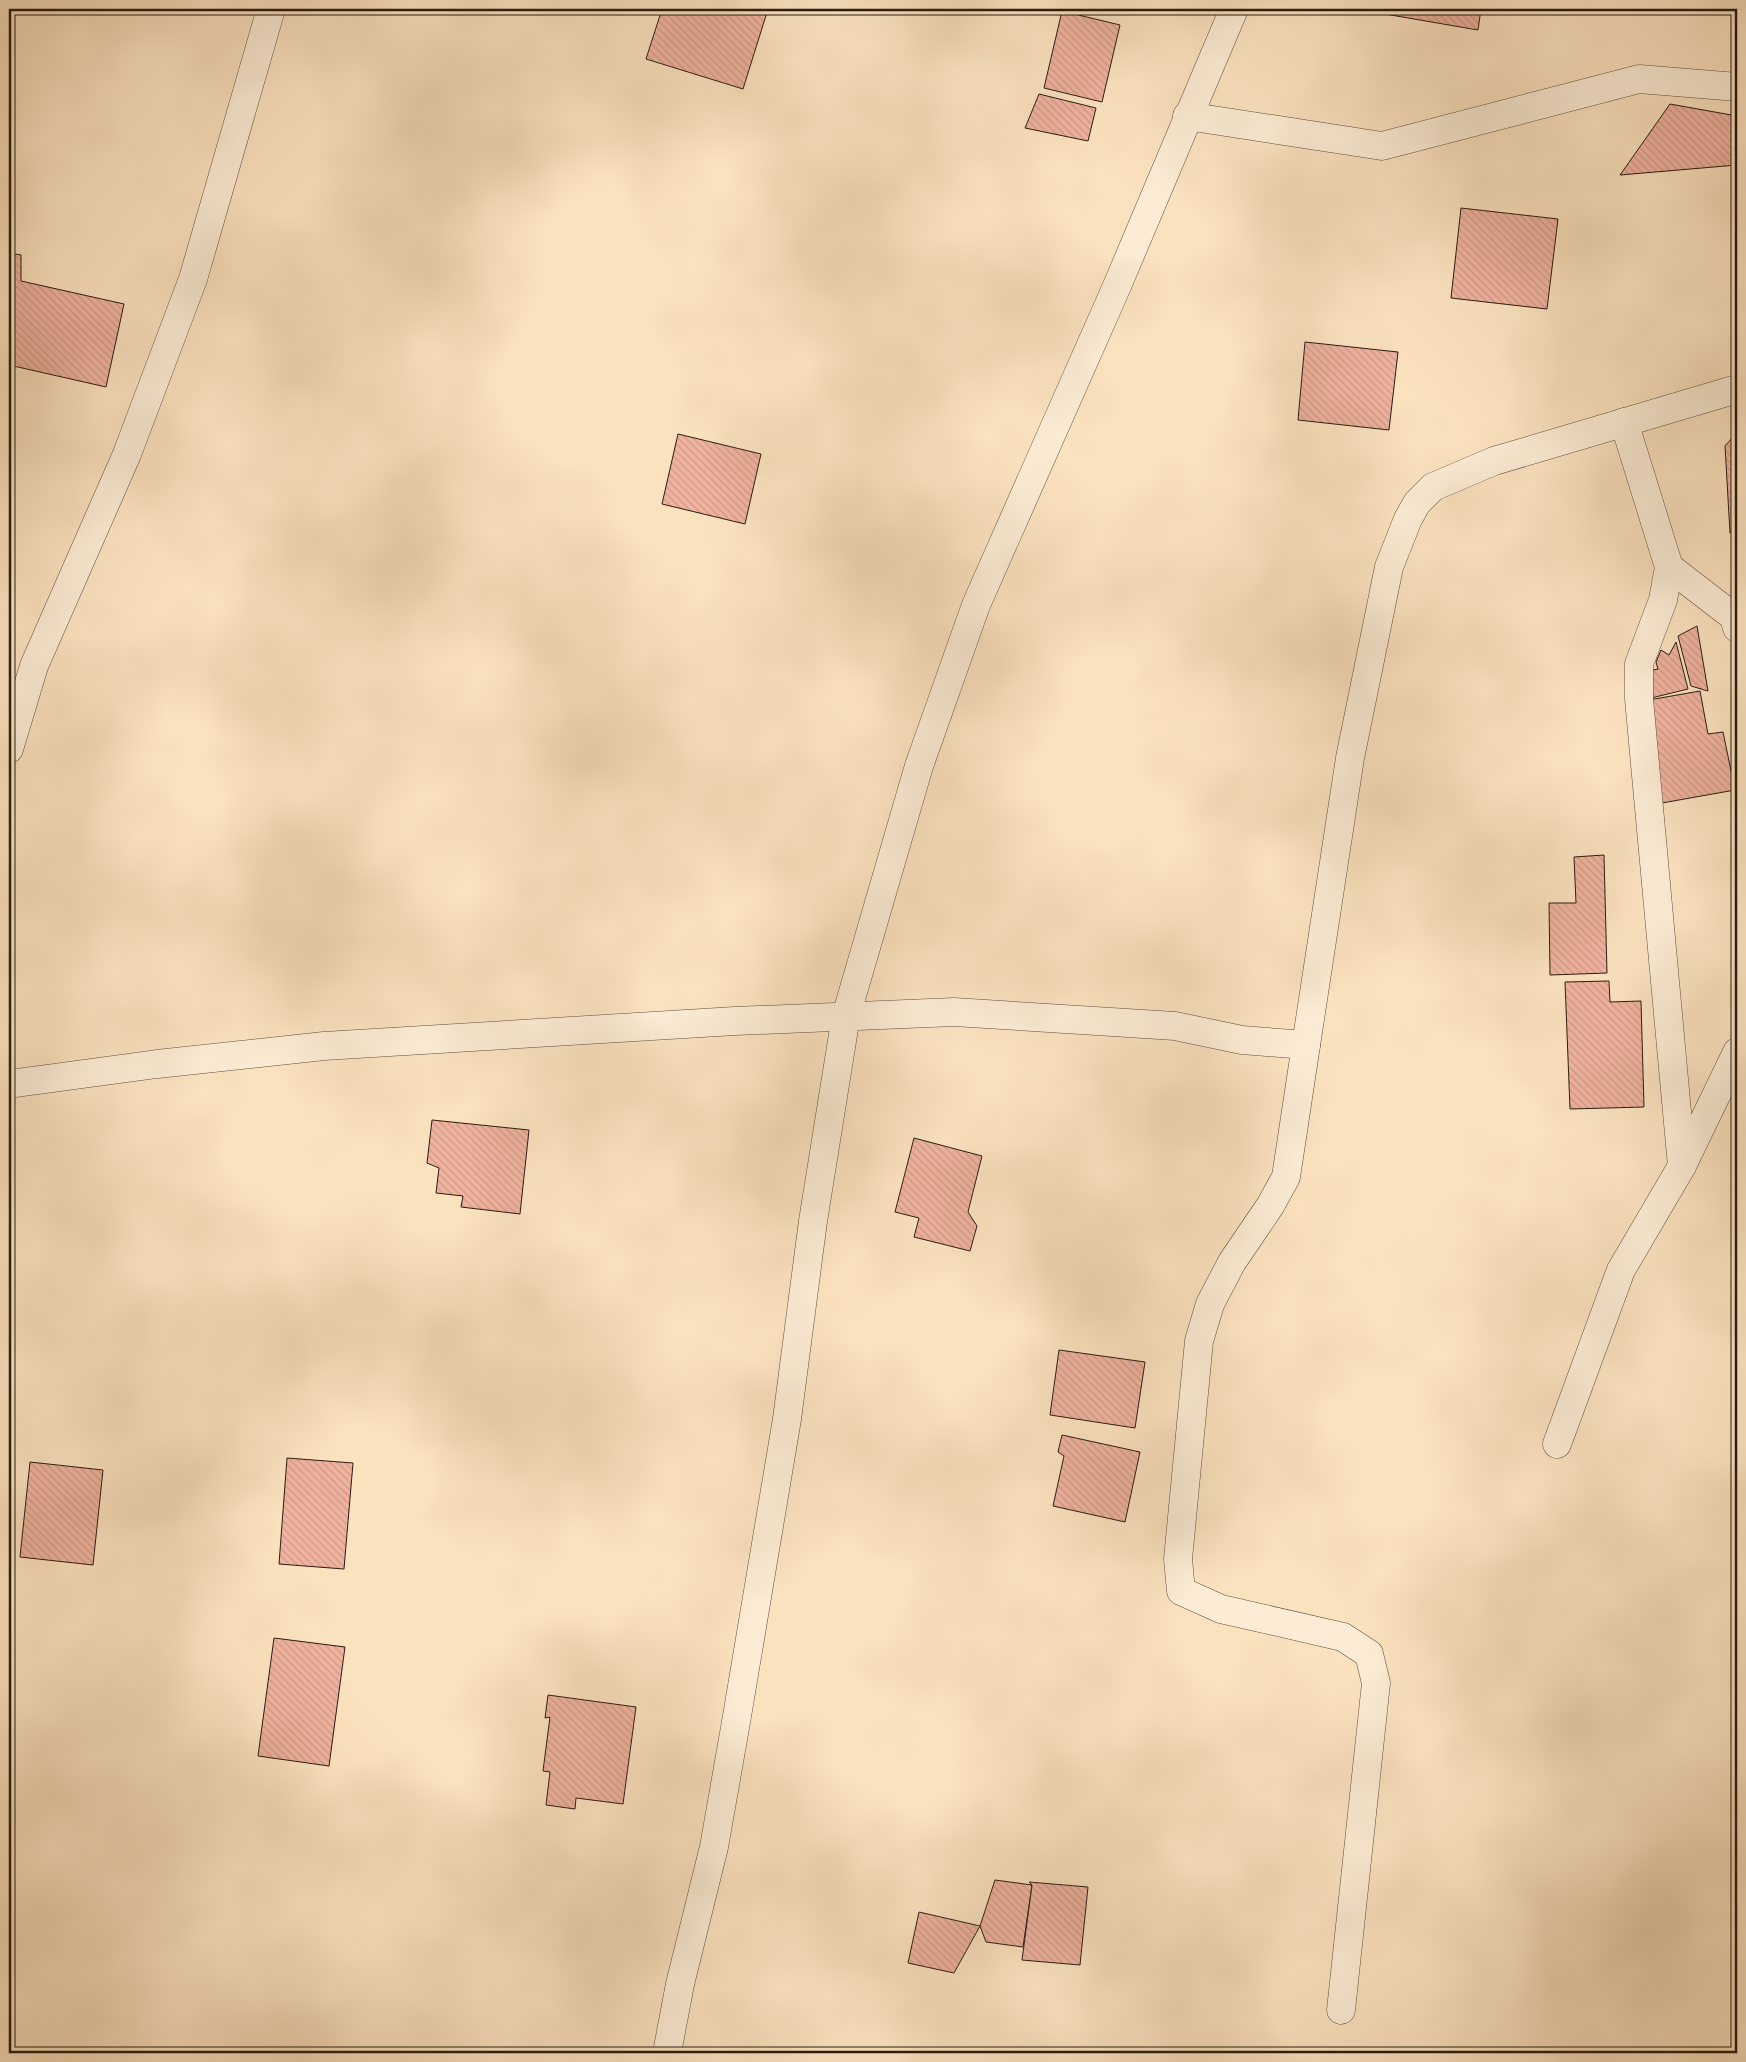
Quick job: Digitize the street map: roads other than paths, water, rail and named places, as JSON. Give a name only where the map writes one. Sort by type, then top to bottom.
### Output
[{"type":"street","points":[[9,748],[34,666],[127,454],[193,279],[271,9]]},
{"type":"street","points":[[667,2053],[680,1984],[714,1847],[736,1722],[788,1419],[813,1221],[846,1016],[918,766],[976,605],[1117,286],[1187,116],[1234,9]]},
{"type":"street","points":[[1187,116],[1382,146],[1639,79],[1737,87]]},
{"type":"street","points":[[1341,2010],[1376,1682],[1369,1654],[1343,1637],[1221,1609],[1181,1591],[1178,1560],[1199,1342],[1210,1304],[1232,1262],[1270,1206],[1286,1177],[1350,758],[1388,567],[1408,519],[1417,503],[1433,487],[1494,461],[1737,389]]},
{"type":"street","points":[[1624,422],[1670,567],[1663,600],[1639,664],[1639,698],[1682,1166]]},
{"type":"street","points":[[1670,567],[1734,617],[1737,628]]},
{"type":"street","points":[[9,1084],[157,1064],[324,1046],[846,1016],[954,1012],[1175,1026],[1242,1040],[1306,1046]]},
{"type":"street","points":[[1557,1444],[1621,1270],[1682,1166],[1737,1052]]}]
